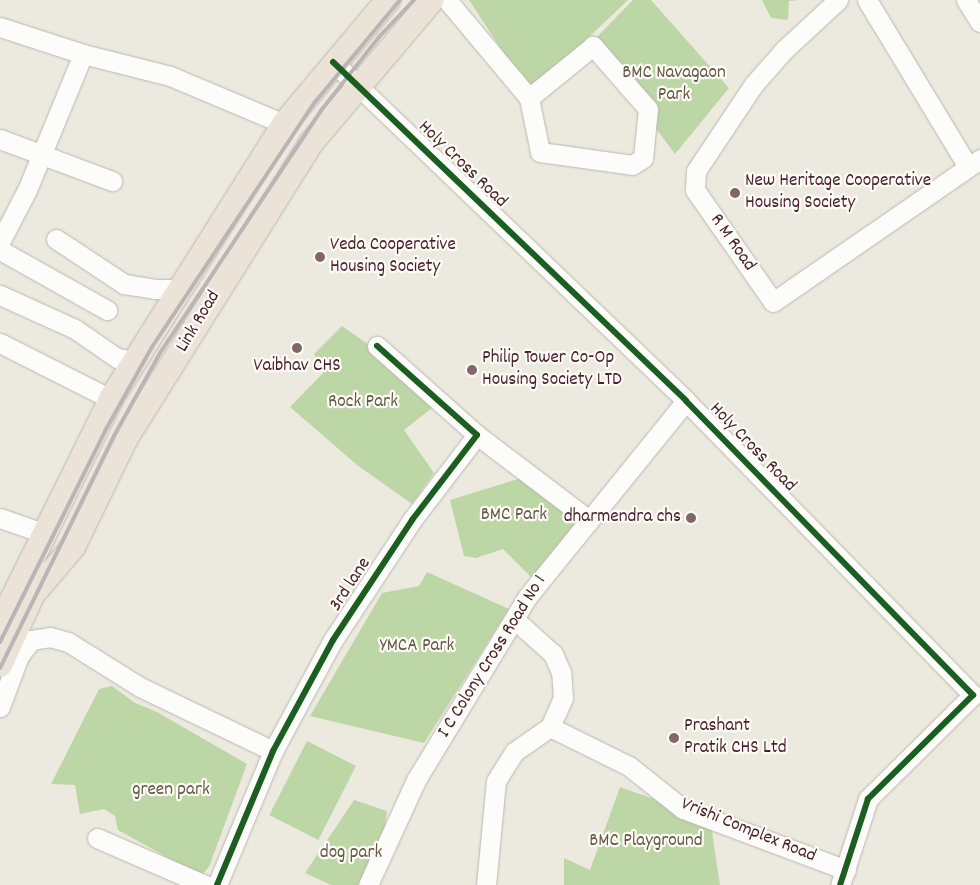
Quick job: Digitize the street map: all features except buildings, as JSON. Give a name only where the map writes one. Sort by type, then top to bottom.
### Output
[{"type":"main road","name":"Link Road","points":[[0,624],[6,598],[43,533],[111,400],[284,124],[333,62],[388,0]]},
{"type":"main road","name":"Link Road","points":[[0,665],[33,594],[72,547],[139,417],[311,143],[432,0]]},
{"type":"street","points":[[447,0],[528,98],[540,152],[632,165],[643,158],[648,109],[593,46],[528,98]]},
{"type":"street","name":"R M Road","points":[[838,0],[784,50],[754,84],[696,171],[695,190],[773,302],[974,163],[867,0]]},
{"type":"street","points":[[966,0],[980,22]]},
{"type":"street","points":[[0,27],[83,54],[170,76],[284,124]]},
{"type":"street","points":[[0,242],[41,157],[83,54]]},
{"type":"street","name":"Holy Cross Road","points":[[333,62],[686,401],[978,694],[868,799],[843,877]]},
{"type":"street","points":[[0,139],[41,157],[112,181]]},
{"type":"street","points":[[56,240],[124,284],[154,289],[181,289]]},
{"type":"street","points":[[0,250],[107,310]]},
{"type":"street","points":[[0,295],[76,329],[117,358],[135,362]]},
{"type":"street","points":[[0,343],[111,400]]},
{"type":"street","points":[[377,346],[477,435],[590,520]]},
{"type":"street","name":"I C Colony Cross Road No 1","points":[[368,885],[416,780],[528,596],[686,401]]},
{"type":"street","name":"3rd lane","points":[[217,885],[272,751],[333,640],[412,520],[477,435]]},
{"type":"street","points":[[0,518],[43,533]]},
{"type":"street","points":[[486,885],[496,781],[514,752],[550,728],[563,698],[561,672],[554,654],[514,619]]},
{"type":"street","points":[[0,707],[19,656],[31,640],[50,637],[68,642],[140,687],[272,751]]},
{"type":"street","name":"Vrishi Complex Road","points":[[550,728],[629,766],[683,809],[843,877]]},
{"type":"street","points":[[97,838],[205,885]]},
{"type":"green space","points":[[469,0],[628,0],[530,93]]},
{"type":"green space","name":"BMC Navagaon Park","points":[[633,0],[651,0],[729,88],[675,154],[592,42]]},
{"type":"green space","points":[[762,0],[799,0],[789,1],[788,20],[771,18]]},
{"type":"green space","name":"Rock Park","points":[[342,326],[386,357],[437,404],[404,430],[434,473],[412,504],[357,465],[290,407],[325,371],[314,354]]},
{"type":"green space","name":"BMC Park","points":[[521,478],[579,521],[531,577],[503,549],[476,558],[464,556],[450,500]]},
{"type":"green space","name":"YMCA Park","points":[[427,572],[509,609],[424,743],[310,716],[382,593],[419,586]]},
{"type":"green space","name":"green park","points":[[112,686],[135,703],[157,712],[247,764],[209,867],[201,876],[118,830],[115,816],[104,809],[80,814],[75,785],[51,784],[99,689]]},
{"type":"green space","points":[[307,741],[356,766],[318,840],[269,815]]},
{"type":"green space","name":"BMC Playground","points":[[620,787],[710,819],[720,885],[564,885],[564,858],[590,870]]},
{"type":"green space","name":"dog park","points":[[354,800],[387,811],[380,860],[362,885],[331,885],[305,873]]},
{"type":"railway","points":[[0,642],[105,431],[152,347],[315,102],[400,0]]},
{"type":"railway","points":[[0,668],[114,436],[160,353],[323,108],[379,37],[414,0]]},
{"type":"cycle path","points":[[333,62],[686,401],[973,695],[868,799],[840,885]]},
{"type":"cycle path","points":[[217,885],[273,751],[333,640],[412,520],[477,435],[377,346]]},
{"type":"place","name":"New Heritage Cooperative Housing Society","points":[[735,193]]},
{"type":"place","name":"Veda Cooperative Housing Society","points":[[320,257]]},
{"type":"place","name":"Vaibhav CHS","points":[[297,348]]},
{"type":"place","name":"Philip Tower Co-Op Housing Society LTD","points":[[472,370]]},
{"type":"place","name":"dharmendra chs","points":[[691,518]]},
{"type":"place","name":"Prashant Pratik CHS Ltd","points":[[674,738]]}]
